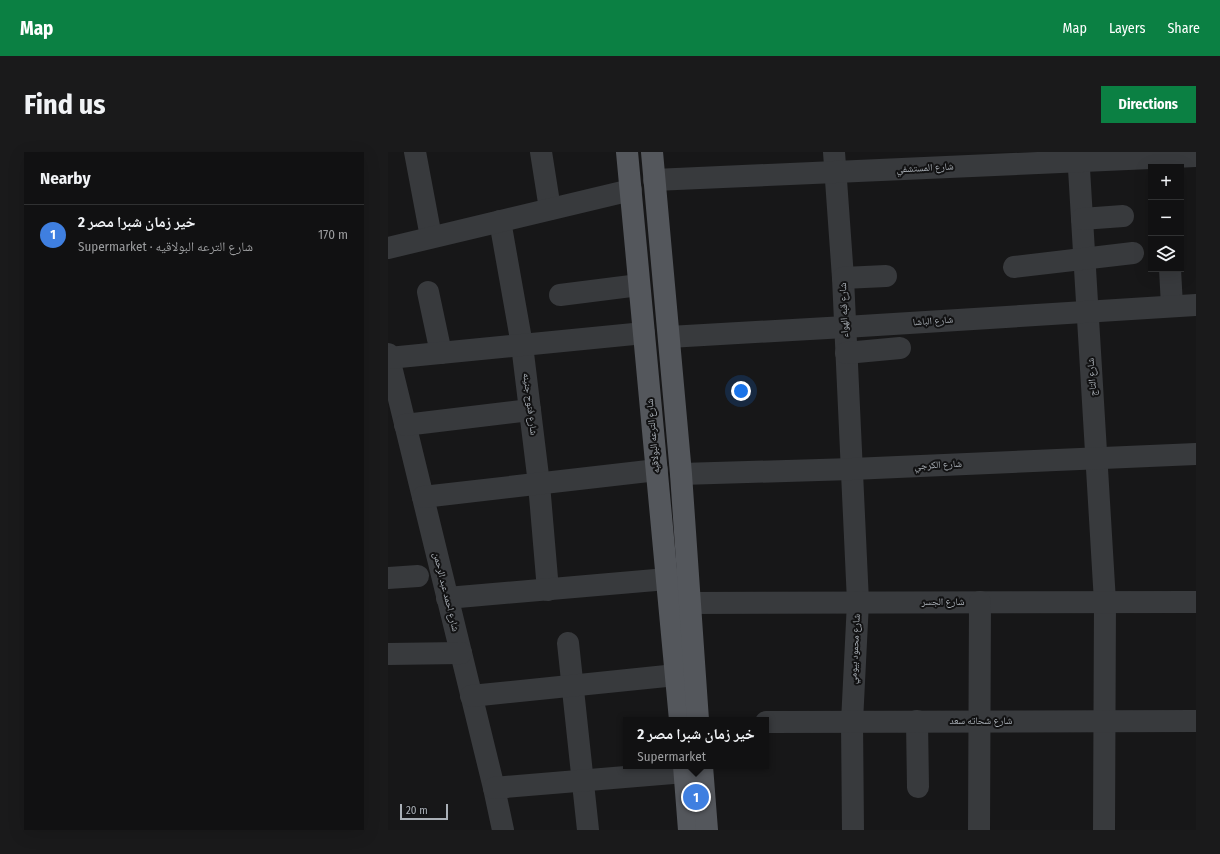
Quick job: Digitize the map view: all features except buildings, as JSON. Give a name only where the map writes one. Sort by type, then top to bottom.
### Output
[{"type":"main road","name":"شارع الترعه البولاقيه","points":[[627,152],[680,717]]},
{"type":"main road","points":[[652,152],[681,474],[698,717]]},
{"type":"main road","points":[[635,236],[659,234]]},
{"type":"main road","points":[[689,830],[690,769]]},
{"type":"main road","points":[[690,769],[707,830]]},
{"type":"street","points":[[415,152],[431,237]]},
{"type":"street","points":[[541,152],[550,209]]},
{"type":"street","name":"شارع المستشفي","points":[[654,180],[835,162],[1078,156],[1196,156]]},
{"type":"street","name":"شارع التاج","points":[[1078,156],[1105,602],[1104,830]]},
{"type":"street","name":"شارع قبه الهواء","points":[[835,162],[843,278],[844,327],[852,469]]},
{"type":"street","points":[[388,248],[500,220],[631,190]]},
{"type":"street","points":[[1082,219],[1123,216]]},
{"type":"street","name":"شارع فتوح جنينه","points":[[500,220],[522,345],[539,484],[548,590]]},
{"type":"street","points":[[1014,268],[1133,253]]},
{"type":"street","points":[[1170,272],[1172,306]]},
{"type":"street","points":[[843,278],[886,276]]},
{"type":"street","points":[[560,295],[640,285]]},
{"type":"street","points":[[428,292],[441,353]]},
{"type":"street","name":"شارع الباشا","points":[[669,337],[1196,305]]},
{"type":"street","points":[[388,356],[441,353],[644,333]]},
{"type":"street","points":[[846,352],[900,348]]},
{"type":"street","name":"شارع احمد عبد الرحمن","points":[[388,356],[472,696],[503,830]]},
{"type":"street","points":[[405,425],[530,410]]},
{"type":"street","name":"شارع الكرجي","points":[[681,474],[852,469],[1196,454]]},
{"type":"street","name":"شارع محمود بيومي","points":[[852,469],[858,602],[852,722],[853,830]]},
{"type":"street","points":[[423,497],[656,470]]},
{"type":"street","points":[[388,578],[418,576]]},
{"type":"street","points":[[447,598],[667,579]]},
{"type":"street","points":[[979,830],[980,602]]},
{"type":"street","name":"شارع الجسر","points":[[689,603],[1196,602]]},
{"type":"street","points":[[568,644],[588,830]]},
{"type":"street","points":[[388,654],[461,653]]},
{"type":"street","points":[[472,696],[676,675]]},
{"type":"street","name":"شارع شحاته سعد","points":[[769,722],[979,720],[1196,721]]},
{"type":"street","points":[[917,721],[918,787]]},
{"type":"street","points":[[494,788],[583,781],[682,769]]},
{"type":"place","name":"خير زمان شبرا مصر 2","points":[[696,797]]}]
